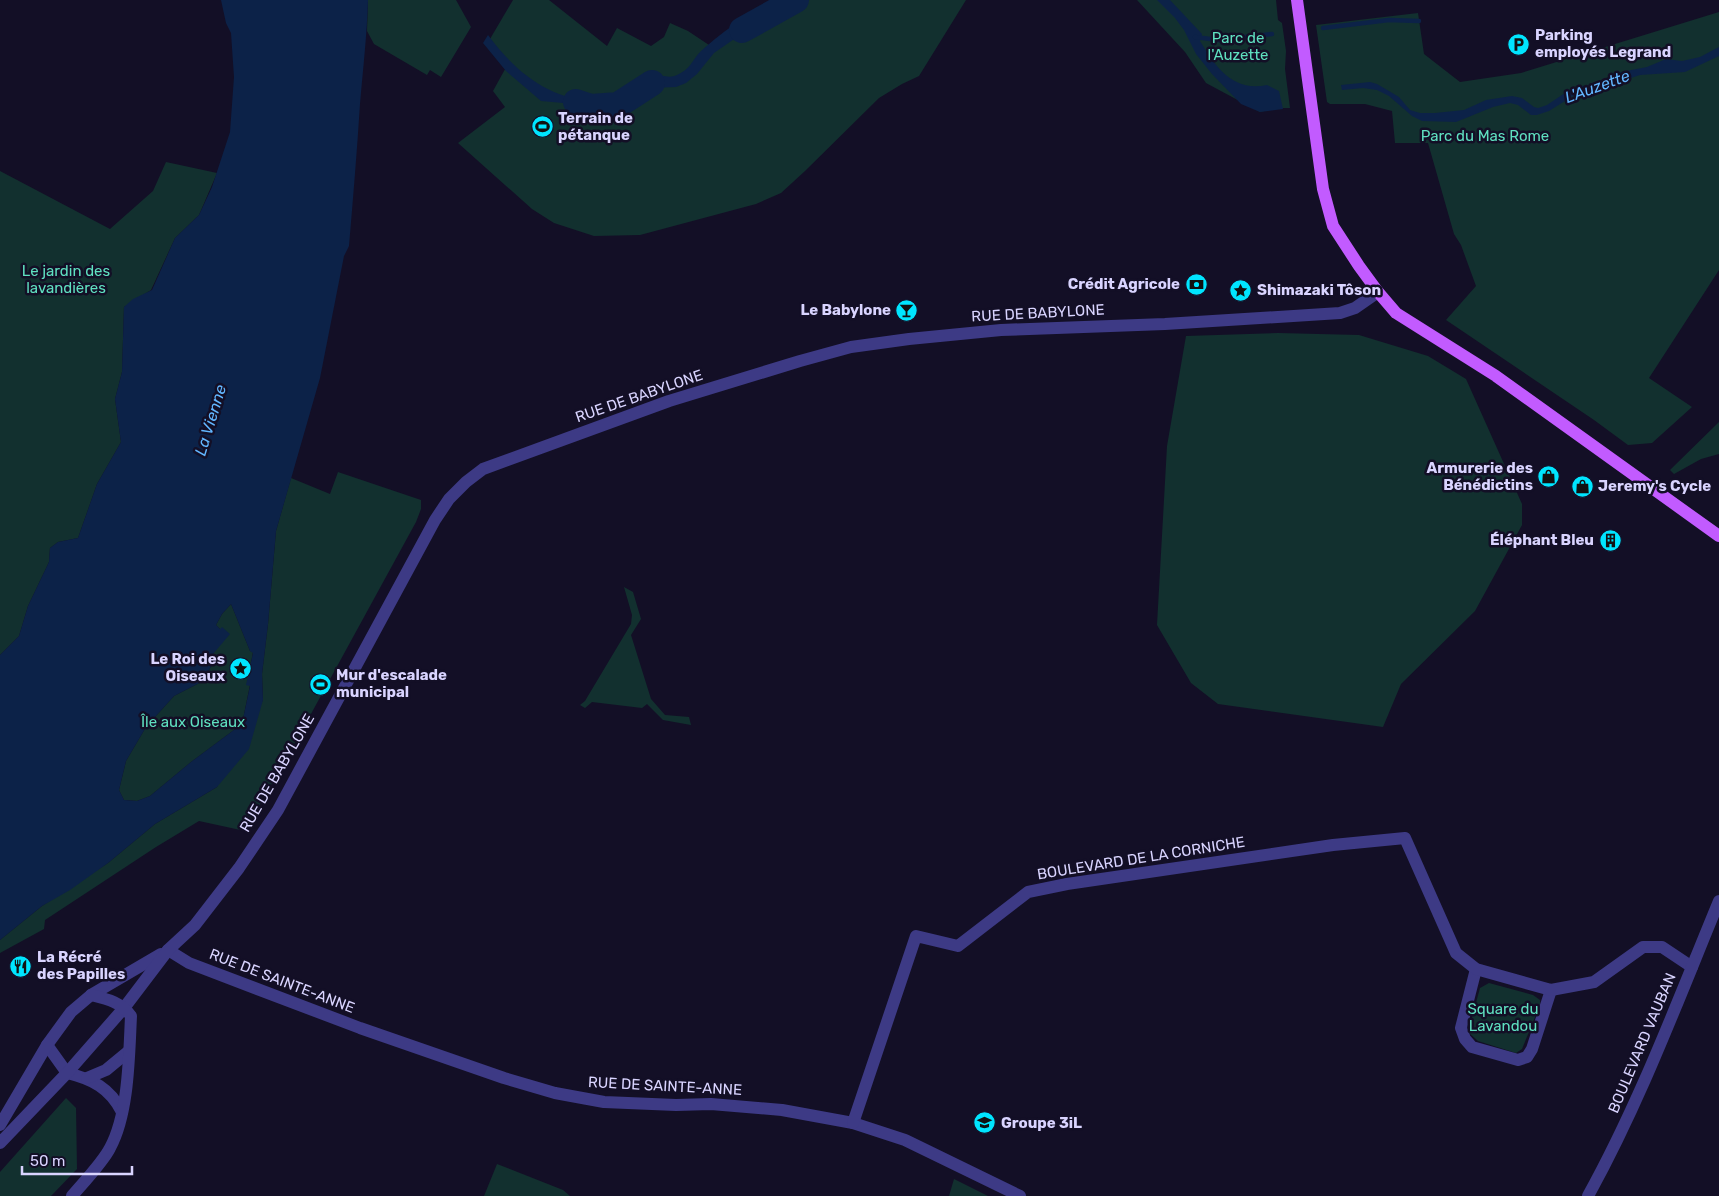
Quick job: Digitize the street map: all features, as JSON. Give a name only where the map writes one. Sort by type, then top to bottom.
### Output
[{"type":"main road","points":[[1297,0],[1323,189],[1333,226],[1378,292],[1396,313],[1496,376],[1719,536]]},
{"type":"street","name":"RUE DE BABYLONE","points":[[0,1143],[67,1073],[124,1008],[168,950],[195,925],[238,868],[278,810],[449,498],[483,469],[669,401],[851,347],[1001,330],[1165,324],[1340,313],[1355,308],[1378,292]]},
{"type":"street","name":"BOULEVARD DE LA CORNICHE","points":[[853,1123],[916,936],[958,946],[1028,892],[1067,884],[1284,852],[1405,838],[1456,953],[1476,970],[1551,990],[1594,982],[1643,947],[1662,947],[1692,966]]},
{"type":"street","name":"BOULEVARD VAUBAN","points":[[1588,1196],[1612,1154],[1719,901]]},
{"type":"street","name":"RUE DE BABYLONE","points":[[0,1125],[47,1045],[71,1012],[91,995],[168,950]]},
{"type":"street","name":"RUE DE SAINTE-ANNE","points":[[168,950],[189,963],[351,1025],[555,1094],[604,1102],[676,1105],[711,1104],[782,1110],[853,1123],[905,1140],[1020,1196]]},
{"type":"street","points":[[1476,970],[1461,1028],[1465,1039],[1472,1047],[1518,1060],[1527,1057],[1532,1049],[1551,990]]},
{"type":"street","points":[[72,1196],[110,1149],[117,1133],[122,1112],[129,1051],[131,1016],[124,1008],[110,1000],[91,995]]},
{"type":"street","points":[[47,1045],[67,1073],[87,1078],[108,1092],[116,1100],[122,1112]]},
{"type":"street","points":[[87,1078],[106,1070],[129,1051]]},
{"type":"green space","points":[[368,0],[456,0],[471,27],[441,77],[430,70],[427,75],[374,44],[367,31]]},
{"type":"green space","points":[[513,0],[549,0],[607,46],[617,28],[651,46],[664,37],[670,23],[688,31],[709,45],[737,23],[756,13],[770,0],[966,0],[919,76],[879,98],[781,193],[756,204],[640,235],[594,236],[554,223],[532,209],[458,143],[505,107],[493,91],[509,62],[490,39]]},
{"type":"green space","name":"Parc de l'Auzette","points":[[1137,0],[1276,0],[1278,20],[1282,23],[1286,51],[1285,69],[1290,108],[1277,108],[1260,112],[1206,83],[1185,52]]},
{"type":"green space","name":"Parc du Mas Rome","points":[[1719,12],[1719,270],[1649,378],[1692,407],[1652,443],[1628,445],[1446,320],[1476,286],[1461,245],[1454,234],[1428,143],[1395,143],[1392,111],[1365,104],[1330,104],[1327,102],[1316,25],[1418,13],[1424,54],[1460,82],[1521,73]]},
{"type":"green space","name":"Le jardin des lavandières","points":[[166,162],[217,173],[199,215],[175,238],[151,290],[124,307],[122,372],[115,399],[121,442],[97,484],[78,538],[58,542],[50,548],[49,562],[28,606],[19,636],[0,655],[0,171],[110,229],[153,191]]},
{"type":"green space","points":[[1278,333],[1359,335],[1428,356],[1466,379],[1522,504],[1522,525],[1475,611],[1401,684],[1383,727],[1218,704],[1191,683],[1157,625],[1167,446],[1186,336]]},
{"type":"green space","points":[[1719,422],[1719,454],[1701,459],[1674,474],[1670,470]]},
{"type":"green space","points":[[338,472],[421,500],[421,509],[416,522],[245,831],[199,821],[45,920],[44,929],[0,953],[0,940],[42,906],[108,863],[155,824],[217,787],[263,700],[262,674],[276,531],[291,478],[330,494]]},
{"type":"green space","points":[[624,587],[633,592],[641,619],[631,635],[651,699],[665,715],[689,717],[691,725],[663,720],[647,704],[642,708],[592,702],[585,708],[580,705],[585,701],[631,624],[632,615]]},
{"type":"green space","name":"Île aux Oiseaux","points":[[231,604],[250,651],[253,652],[247,684],[250,685],[242,724],[191,762],[150,796],[137,801],[124,800],[119,790],[126,761],[146,727],[174,696],[203,681],[216,657],[213,654],[220,629],[216,625],[222,614]]},
{"type":"green space","name":"Square du Lavandou","points":[[1489,983],[1533,995],[1540,1000],[1540,1005],[1522,1049],[1516,1053],[1478,1041],[1468,1032],[1480,988]]},
{"type":"green space","points":[[66,1098],[76,1108],[77,1169],[51,1196],[0,1196],[0,1172]]},
{"type":"green space","points":[[497,1164],[563,1190],[570,1196],[484,1196]]},
{"type":"green space","points":[[954,1179],[988,1196],[949,1196]]},
{"type":"water","name":"La Vienne","points":[[221,0],[368,0],[349,246],[344,256],[320,378],[276,531],[262,674],[263,700],[249,749],[217,787],[155,824],[108,863],[70,890],[42,906],[0,940],[0,655],[19,636],[28,606],[49,562],[50,548],[58,542],[78,538],[97,484],[121,442],[115,399],[122,372],[124,307],[133,299],[152,290],[175,238],[199,215],[212,187],[230,132],[234,77],[231,33],[226,23]],"holes":[[[231,604],[250,651],[253,653],[246,685],[250,686],[242,724],[191,762],[150,796],[137,801],[124,800],[119,790],[126,761],[146,727],[174,696],[203,681],[216,657],[213,654],[230,634],[222,627],[220,629],[216,625],[222,614]]]},
{"type":"water","points":[[1157,0],[1170,0],[1202,34],[1200,41],[1212,60],[1226,75],[1244,85],[1267,85],[1279,91],[1283,109],[1260,112],[1241,104],[1212,74],[1196,54],[1184,30]]},
{"type":"water","points":[[764,5],[777,16],[753,26],[714,53],[697,74],[686,83],[676,87],[653,88],[620,109],[623,96],[648,76],[670,77],[682,73],[701,51],[714,40]]},
{"type":"water","points":[[488,35],[512,63],[541,85],[557,93],[574,98],[592,101],[611,100],[608,112],[592,112],[563,103],[541,101],[506,71],[483,43]]},
{"type":"water","points":[[1719,47],[1719,56],[1685,72],[1640,75],[1573,96],[1549,111],[1537,115],[1531,115],[1518,105],[1510,103],[1493,107],[1456,122],[1422,121],[1412,116],[1389,96],[1377,90],[1363,88],[1342,90],[1341,85],[1370,82],[1377,84],[1399,97],[1410,110],[1420,113],[1464,110],[1486,100],[1512,96],[1522,98],[1538,108],[1547,105],[1574,87],[1591,85],[1621,72],[1647,67],[1666,59],[1682,61],[1700,57]]},
{"type":"waterway","name":"L'Auzette","points":[[742,30],[796,0]]},
{"type":"waterway","points":[[1323,28],[1389,20],[1419,21]]},
{"type":"waterway","points":[[1195,37],[1218,40],[1272,34]]},
{"type":"waterway","name":"L'Auzette","points":[[576,102],[591,107],[618,105],[652,83]]},
{"type":"place","name":"Parking employés Legrand","points":[[1519,44]]},
{"type":"place","name":"Terrain de pétanque","points":[[542,127]]},
{"type":"place","name":"Crédit Agricole","points":[[1196,284]]},
{"type":"place","name":"Shimazaki Tôson","points":[[1241,290]]},
{"type":"place","name":"Le Babylone","points":[[907,310]]},
{"type":"place","name":"Armurerie des Bénédictins","points":[[1549,477]]},
{"type":"place","name":"Jeremy's Cycle","points":[[1582,486]]},
{"type":"place","name":"Éléphant Bleu","points":[[1610,540]]},
{"type":"place","name":"Le Roi des Oiseaux","points":[[241,668]]},
{"type":"place","name":"Mur d'escalade municipal","points":[[320,684]]},
{"type":"place","name":"La Récré des Papilles","points":[[21,966]]},
{"type":"place","name":"Groupe 3iL","points":[[985,1123]]}]
